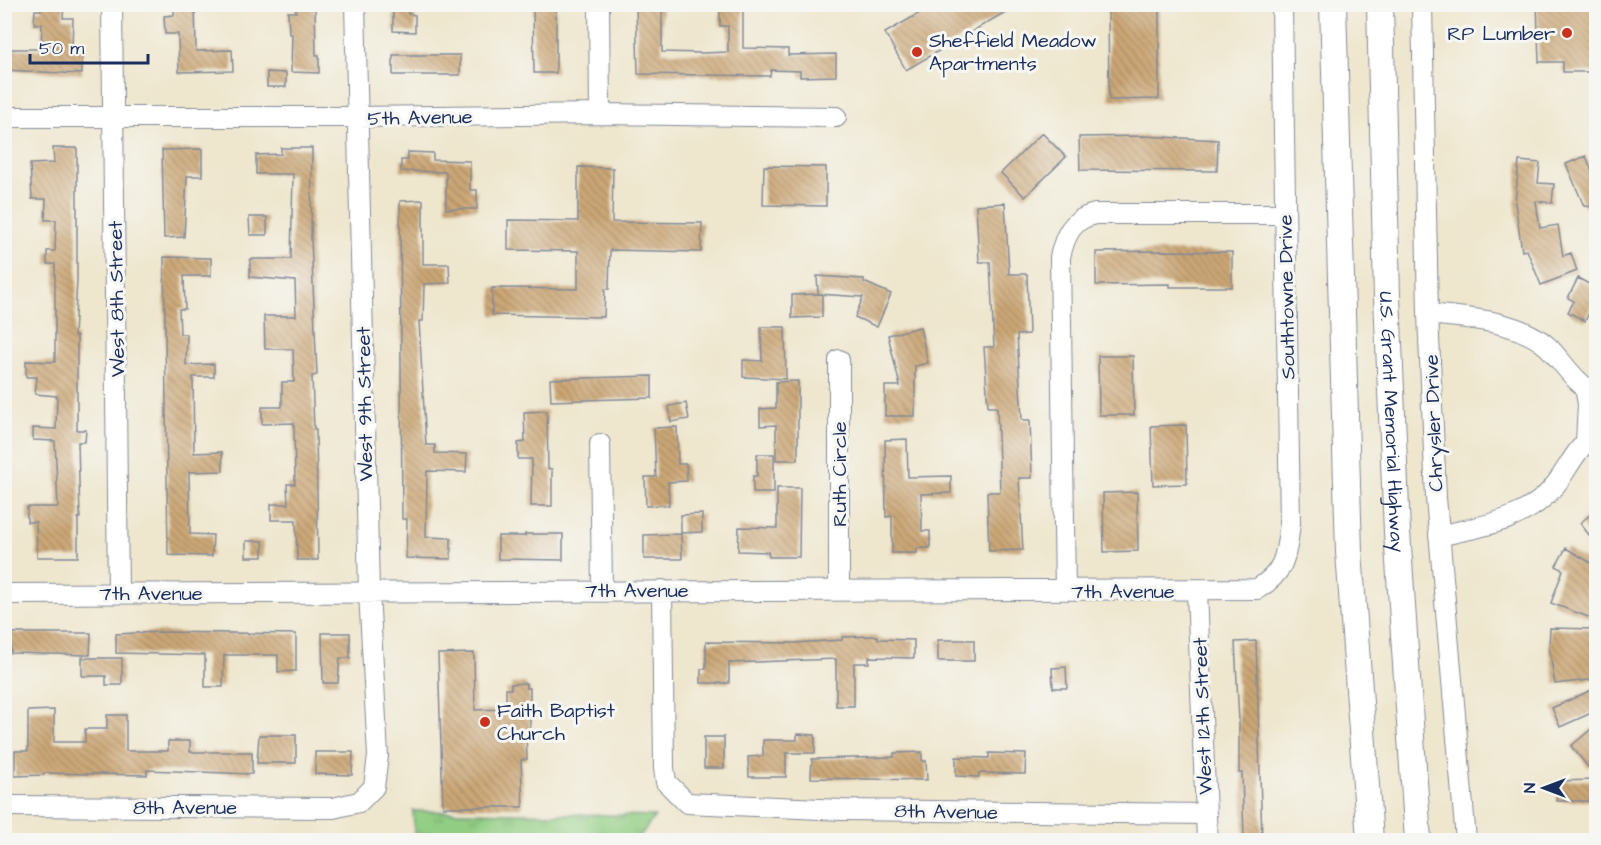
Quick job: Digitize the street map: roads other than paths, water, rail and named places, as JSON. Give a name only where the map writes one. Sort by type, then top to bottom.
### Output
[{"type":"main road","points":[[1334,4],[1349,552],[1370,840]]},
{"type":"main road","name":"U.S. Grant Memorial Highway","points":[[1380,4],[1387,297],[1396,520],[1419,840]]},
{"type":"street","name":"West 8th Street","points":[[112,4],[118,593]]},
{"type":"street","name":"West 9th Street","points":[[355,4],[369,592],[378,756],[374,787],[364,799]]},
{"type":"street","points":[[599,4],[600,114]]},
{"type":"street","name":"Southtowne Drive","points":[[1268,583],[1284,559],[1290,523],[1282,4]]},
{"type":"street","name":"Chrysler Drive","points":[[1422,4],[1428,314],[1439,536],[1466,840]]},
{"type":"street","name":"5th Avenue","points":[[4,117],[600,114],[836,117]]},
{"type":"street","points":[[1065,590],[1060,257],[1068,233],[1082,217],[1095,214],[1285,214]]},
{"type":"street","points":[[1428,314],[1499,325],[1533,337],[1546,346],[1591,390],[1588,404],[1591,439],[1554,487],[1528,511],[1439,536]]},
{"type":"street","name":"Ruth Circle","points":[[839,360],[839,589]]},
{"type":"street","points":[[600,444],[602,590]]},
{"type":"street","name":"7th Avenue","points":[[4,594],[839,589],[1197,591],[1257,589],[1268,583]]},
{"type":"street","name":"8th Avenue","points":[[662,590],[664,768],[666,782],[687,803],[842,810],[1206,814]]},
{"type":"street","name":"West 12th Street","points":[[1197,591],[1208,840]]},
{"type":"street","name":"8th Avenue","points":[[4,806],[333,808],[364,799]]},
{"type":"place","name":"RP Lumber","points":[[1567,33]]},
{"type":"place","name":"Sheffield Meadow Apartments","points":[[917,52]]},
{"type":"place","name":"Faith Baptist Church","points":[[485,722]]}]
